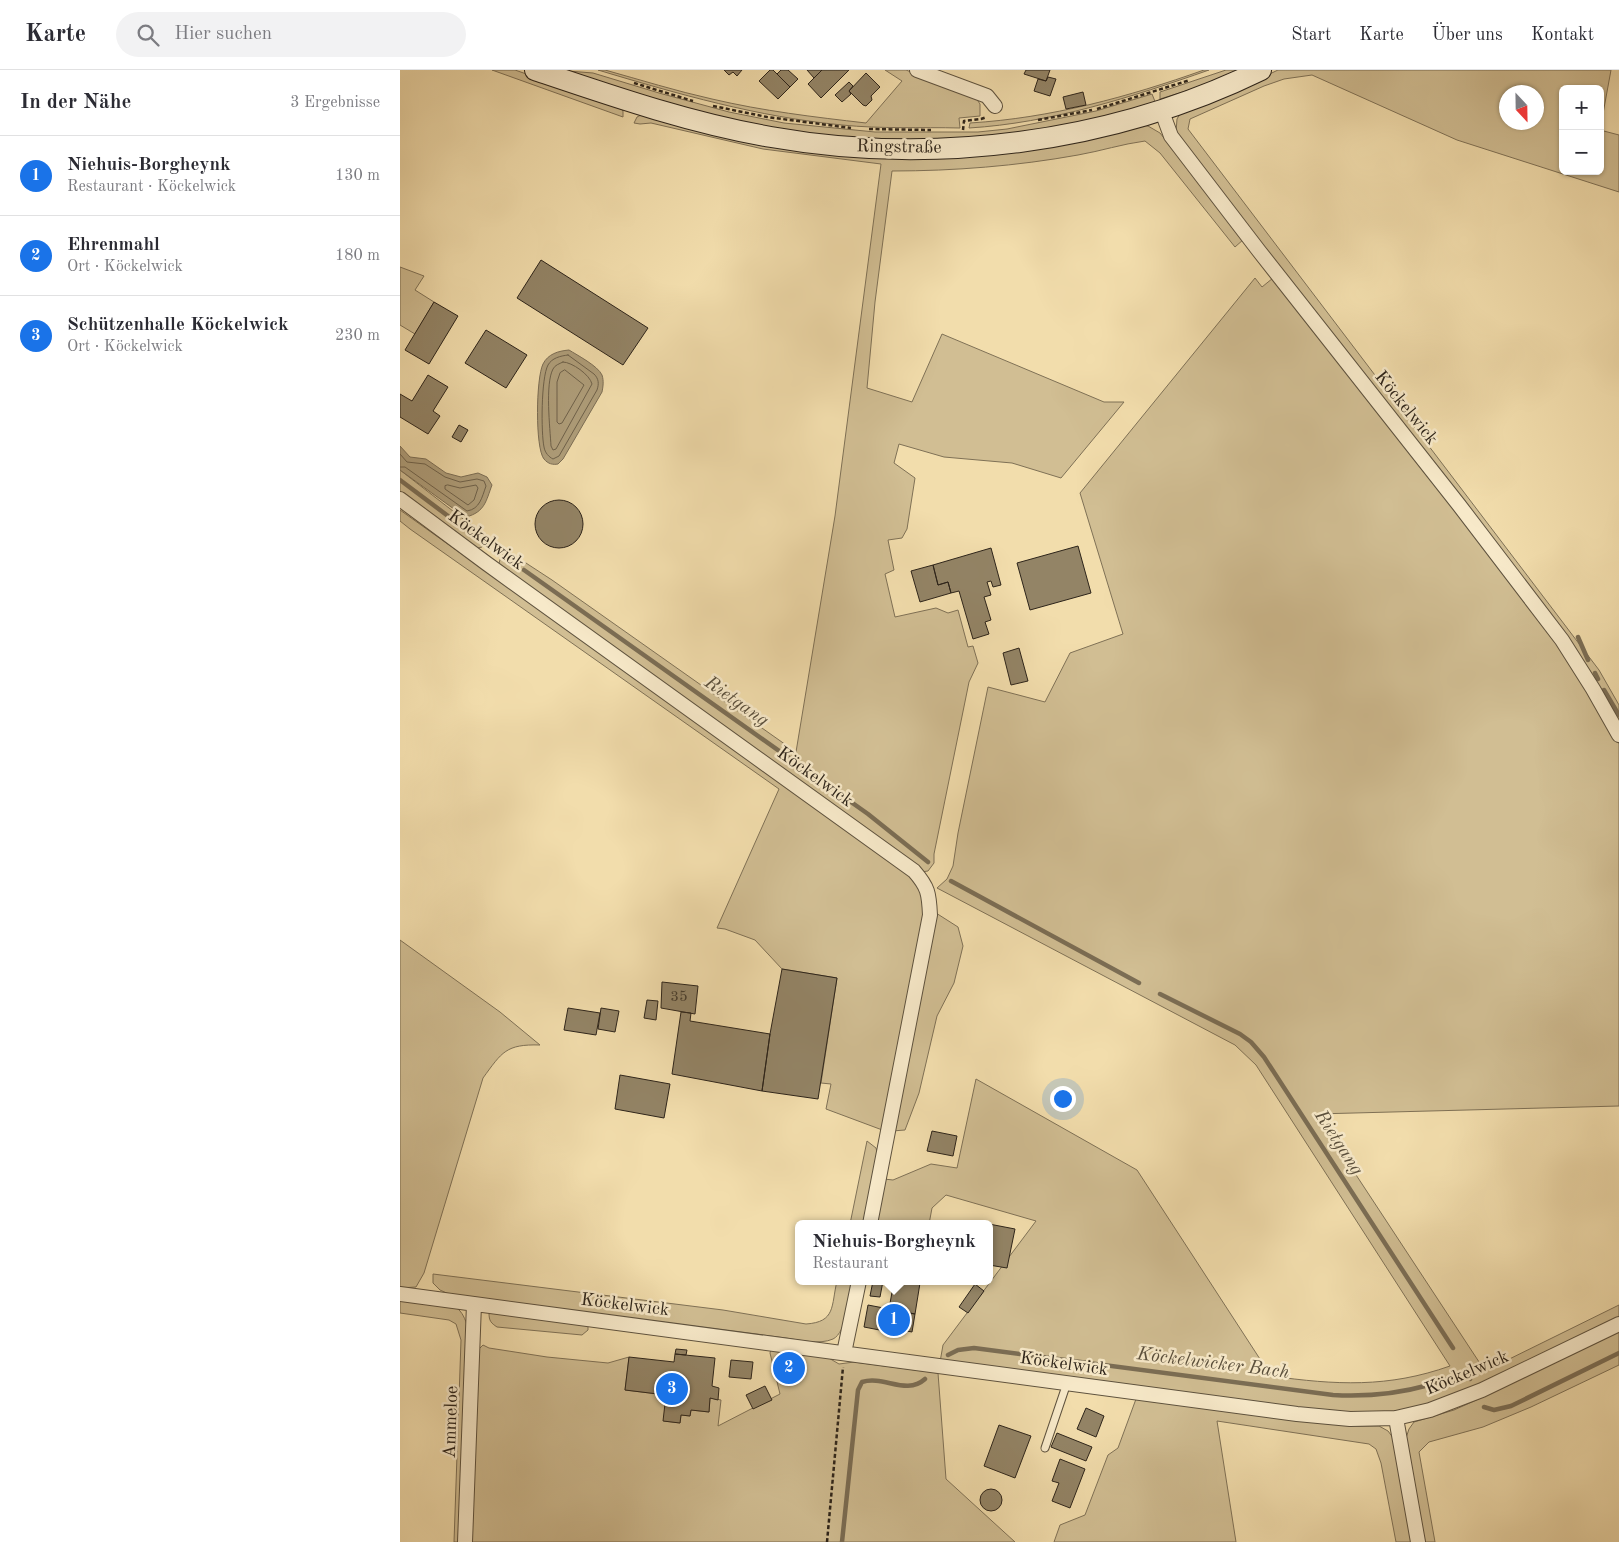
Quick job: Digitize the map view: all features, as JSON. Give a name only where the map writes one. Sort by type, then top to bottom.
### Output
[{"type":"main road","name":"Ringstraße","points":[[535,70],[638,105],[704,123],[805,142],[869,148],[947,148],[1023,142],[1106,126],[1198,98],[1261,70]]},
{"type":"street","points":[[917,70],[987,96],[995,106]]},
{"type":"street","name":"Köckelwick","points":[[1161,109],[1177,144],[1352,371],[1460,504],[1562,640],[1593,688],[1619,734]]},
{"type":"street","name":"Köckelwick","points":[[400,499],[914,871],[925,884],[930,901],[930,914],[871,1220]]},
{"type":"street","points":[[844,1353],[858,1285]]},
{"type":"street","name":"Köckelwick","points":[[400,1294],[1297,1414],[1350,1419],[1396,1418],[1430,1410],[1482,1390],[1619,1324]]},
{"type":"street","name":"Ammeloe","points":[[465,1542],[474,1304]]},
{"type":"street","points":[[1396,1418],[1418,1542]]},
{"type":"lane","points":[[1045,1448],[1067,1383]]},
{"type":"path","points":[[1031,122],[1094,110],[1198,78]]},
{"type":"path","points":[[633,83],[697,102]]},
{"type":"path","points":[[706,104],[767,117],[852,128]]},
{"type":"path","points":[[963,130],[964,121],[989,116],[995,106]]},
{"type":"path","points":[[869,129],[934,130]]},
{"type":"path","points":[[827,1542],[844,1353]]},
{"type":"shaded area","points":[[492,70],[515,70],[620,107],[623,111],[623,117]]},
{"type":"shaded area","points":[[555,70],[593,73],[729,112],[784,123],[875,132],[978,132],[1007,129],[1096,111],[1152,94],[1156,104],[1081,124],[981,139],[855,141],[709,117]]},
{"type":"shaded area","points":[[598,70],[605,70],[685,92],[750,107],[866,123],[902,81],[885,70],[906,70],[976,98],[980,104],[980,116],[959,118],[960,128],[842,125],[718,104]]},
{"type":"shaded area","points":[[1209,70],[1151,90],[1061,115],[1030,121],[969,128],[970,123],[1030,116],[1089,105],[1147,89]]},
{"type":"shaded area","points":[[1226,70],[1244,70],[1221,80],[1160,99],[1160,92]]},
{"type":"shaded area","points":[[1278,70],[1611,70],[1604,108],[1604,85],[1559,85],[1559,173],[1457,140],[1312,75],[1284,79],[1264,86],[1190,119],[1188,129],[1599,670],[1619,705],[1619,725],[1176,132],[1177,119],[1181,112],[1226,95]]},
{"type":"shaded area","points":[[643,114],[851,155],[1137,124],[1148,126],[1160,133],[1244,239],[1235,247],[1160,153],[1145,141],[1078,155],[1009,165],[962,169],[892,171],[875,302],[867,388],[912,402],[942,334],[1104,402],[1124,402],[1061,478],[1012,463],[944,457],[899,444],[894,463],[915,478],[907,529],[902,538],[888,540],[894,570],[885,574],[895,617],[936,608],[948,613],[958,610],[968,647],[973,646],[978,663],[969,682],[934,854],[934,863],[928,871],[921,872],[498,567],[501,556],[506,550],[552,580],[796,752],[835,516],[881,164],[763,149],[651,123],[634,123],[637,117]]},
{"type":"shaded area","points":[[1604,131],[1619,135],[1619,192],[1566,175],[1604,175]]},
{"type":"shaded area","points":[[400,267],[424,276],[415,290],[434,302],[415,334],[400,325]]},
{"type":"shaded area","points":[[1255,278],[1262,287],[1273,278],[1530,603],[1587,688],[1619,744],[1619,1106],[1316,1114],[1485,1371],[1619,1305],[1619,1318],[1462,1394],[1442,1401],[1393,1412],[1343,1414],[940,1362],[943,1345],[988,1285],[993,1285],[993,1278],[1036,1221],[946,1195],[932,1208],[930,1220],[875,1220],[884,1179],[893,1180],[931,1164],[957,1168],[976,1079],[1137,1170],[1271,1376],[1340,1383],[1362,1383],[1405,1378],[1450,1366],[1256,1065],[1235,1045],[937,888],[947,879],[953,866],[988,687],[1045,702],[1070,653],[1123,634],[1080,493]]},
{"type":"shaded area","points":[[400,470],[489,539],[482,547],[474,549],[400,495]]},
{"type":"shaded area","points":[[400,510],[901,867],[921,887],[926,913],[885,1131],[826,1109],[831,1084],[821,1083],[837,978],[782,969],[755,940],[717,928],[779,789],[410,529],[400,521]]},
{"type":"shaded area","points":[[936,913],[958,927],[963,946],[954,983],[937,1016],[919,1093],[905,1130],[892,1131]]},
{"type":"shaded area","points":[[400,940],[500,1012],[540,1045],[519,1046],[506,1051],[483,1078],[424,1273],[416,1287],[400,1288]]},
{"type":"shaded area","points":[[867,1141],[876,1148],[878,1156],[867,1220],[851,1220]]},
{"type":"shaded area","points":[[433,1274],[723,1310],[806,1324],[823,1320],[831,1311],[836,1285],[853,1285],[845,1322],[838,1335],[828,1341],[816,1342],[451,1295],[440,1290],[433,1283]]},
{"type":"shaded area","points":[[400,1298],[439,1303],[458,1309],[462,1313],[469,1329],[462,1542],[454,1542],[461,1340],[456,1324],[449,1320],[400,1313]]},
{"type":"shaded area","points":[[494,1312],[588,1326],[588,1330],[582,1335],[497,1327],[489,1318],[489,1313]]},
{"type":"shaded area","points":[[1619,1332],[1619,1365],[1531,1407],[1483,1427],[1429,1442],[1419,1452],[1435,1542],[1422,1542],[1405,1441],[1409,1429],[1414,1422],[1454,1410]]},
{"type":"shaded area","points":[[483,1345],[489,1348],[547,1357],[608,1363],[629,1357],[625,1390],[666,1395],[664,1421],[680,1423],[681,1415],[690,1416],[691,1410],[709,1412],[710,1398],[721,1400],[718,1426],[780,1394],[770,1353],[771,1349],[827,1357],[839,1364],[854,1362],[938,1373],[946,1479],[1015,1542],[469,1542],[477,1351]]},
{"type":"shaded area","points":[[1136,1399],[1290,1419],[1359,1426],[1379,1426],[1388,1431],[1394,1439],[1414,1542],[1396,1542],[1381,1463],[1376,1449],[1369,1444],[1217,1421],[1236,1542],[1054,1542],[1060,1525],[1085,1515],[1108,1455],[1118,1448]]},
{"type":"water","points":[[569,350],[600,372],[603,377],[603,388],[563,459],[558,464],[552,464],[544,459],[539,441],[537,413],[539,383],[543,364],[548,358],[557,352]]},
{"type":"water","points":[[400,446],[410,457],[426,459],[446,473],[461,477],[478,473],[487,477],[492,485],[484,505],[477,512],[466,517],[458,512],[400,470]]},
{"type":"building","points":[[724,70],[742,70],[737,76],[733,72],[729,75]]},
{"type":"building","points":[[770,70],[773,70],[790,87],[778,99],[759,81]]},
{"type":"building","points":[[781,70],[788,70],[798,79],[790,87],[777,74]]},
{"type":"building","points":[[807,70],[822,70],[814,78]]},
{"type":"building","points":[[822,70],[849,70],[821,98],[808,84]]},
{"type":"building","points":[[1026,70],[1050,70],[1046,81],[1024,74]]},
{"type":"building","points":[[866,73],[880,87],[871,96],[872,100],[866,106],[849,91]]},
{"type":"building","points":[[1048,77],[1056,79],[1050,96],[1034,91],[1038,79],[1046,81]]},
{"type":"building","points":[[849,82],[853,86],[849,91],[851,94],[842,102],[835,95]]},
{"type":"building","points":[[1083,92],[1086,105],[1066,109],[1063,97]]},
{"type":"building","points":[[541,260],[648,328],[623,365],[517,298]]},
{"type":"building","points":[[434,302],[458,316],[429,364],[405,350]]},
{"type":"building","points":[[486,330],[527,355],[506,388],[465,363]]},
{"type":"building","points":[[428,375],[448,387],[433,411],[440,416],[428,434],[400,417],[400,394],[412,401]]},
{"type":"building","points":[[459,425],[468,430],[461,442],[452,437]]},
{"type":"building","points":[[559,500],[568,502],[576,507],[581,515],[583,524],[581,533],[576,541],[568,546],[559,548],[550,546],[542,541],[537,533],[535,524],[537,515],[542,507],[550,502]]},
{"type":"building","points":[[1078,546],[1091,593],[1030,610],[1017,563]]},
{"type":"building","points":[[991,548],[1001,585],[993,587],[991,581],[987,582],[991,595],[984,597],[991,620],[985,622],[989,634],[973,639],[959,591],[951,593],[948,582],[938,585],[933,565]]},
{"type":"building","points":[[933,565],[938,585],[948,582],[951,593],[920,602],[911,571]]},
{"type":"building","points":[[1019,648],[1028,681],[1011,685],[1003,653]]},
{"type":"building","points":[[782,969],[837,978],[818,1099],[762,1091]]},
{"type":"building","points":[[662,982],[698,986],[695,1014],[661,1008]]},
{"type":"building","points":[[647,1000],[658,1001],[656,1020],[644,1018]]},
{"type":"building","points":[[568,1008],[600,1013],[596,1035],[564,1030]]},
{"type":"building","points":[[601,1008],[619,1011],[615,1032],[598,1029]]},
{"type":"building","points":[[681,1012],[691,1013],[690,1021],[770,1034],[762,1091],[672,1074]]},
{"type":"building","points":[[620,1075],[670,1084],[664,1118],[615,1109]]},
{"type":"building","points":[[932,1131],[957,1136],[953,1156],[927,1151]]},
{"type":"building","points":[[993,1225],[1015,1229],[1007,1268],[993,1266]]},
{"type":"building","points":[[872,1285],[882,1285],[880,1297],[870,1296]]},
{"type":"building","points":[[893,1285],[920,1285],[915,1314],[889,1309]]},
{"type":"building","points":[[974,1285],[984,1291],[968,1313],[959,1307]]},
{"type":"building","points":[[868,1305],[915,1314],[912,1332],[891,1328],[890,1332],[864,1327]]},
{"type":"building","points":[[676,1349],[687,1350],[686,1355],[675,1354]]},
{"type":"building","points":[[675,1354],[715,1358],[712,1386],[719,1388],[718,1400],[710,1398],[709,1412],[691,1410],[690,1416],[681,1415],[680,1423],[663,1421],[666,1395],[625,1390],[629,1357],[674,1362]]},
{"type":"building","points":[[731,1360],[753,1362],[751,1379],[729,1377]]},
{"type":"building","points":[[765,1386],[772,1400],[753,1409],[746,1395]]},
{"type":"building","points":[[1086,1408],[1104,1416],[1096,1437],[1077,1429]]},
{"type":"building","points":[[999,1425],[1031,1436],[1015,1478],[984,1466]]},
{"type":"building","points":[[1057,1433],[1092,1447],[1086,1461],[1051,1447]]},
{"type":"building","points":[[1060,1459],[1085,1469],[1070,1508],[1052,1501],[1059,1483],[1052,1481]]},
{"type":"building","points":[[991,1489],[999,1492],[1002,1500],[999,1508],[991,1511],[983,1508],[980,1500],[983,1492]]},
{"type":"waterway","name":"Rietgang","points":[[400,480],[480,540]]},
{"type":"waterway","name":"Rietgang","points":[[524,570],[868,814],[928,862]]},
{"type":"waterway","points":[[1578,637],[1588,660]]},
{"type":"waterway","points":[[1595,673],[1598,679]]},
{"type":"waterway","points":[[1604,690],[1619,715]]},
{"type":"waterway","name":"Rietgang","points":[[951,881],[1139,983]]},
{"type":"waterway","name":"Rietgang","points":[[1160,994],[1240,1034],[1251,1042],[1264,1057],[1453,1348]]},
{"type":"waterway","name":"Köckelwicker Bach","points":[[948,1355],[958,1350],[974,1348],[1333,1395],[1358,1396],[1394,1393],[1434,1384],[1466,1372],[1470,1379]]},
{"type":"waterway","name":"Köckelwicker Bach","points":[[1484,1407],[1494,1410],[1511,1406],[1619,1353]]},
{"type":"waterway","name":"Köckelwicker Bach","points":[[842,1542],[858,1390],[862,1382],[878,1381],[910,1386],[918,1384],[925,1379]]},
{"type":"place","name":"Niehuis-Borgheynk","points":[[894,1320]]},
{"type":"place","name":"Ehrenmahl","points":[[789,1368]]},
{"type":"place","name":"Schützenhalle Köckelwick","points":[[672,1389]]}]
